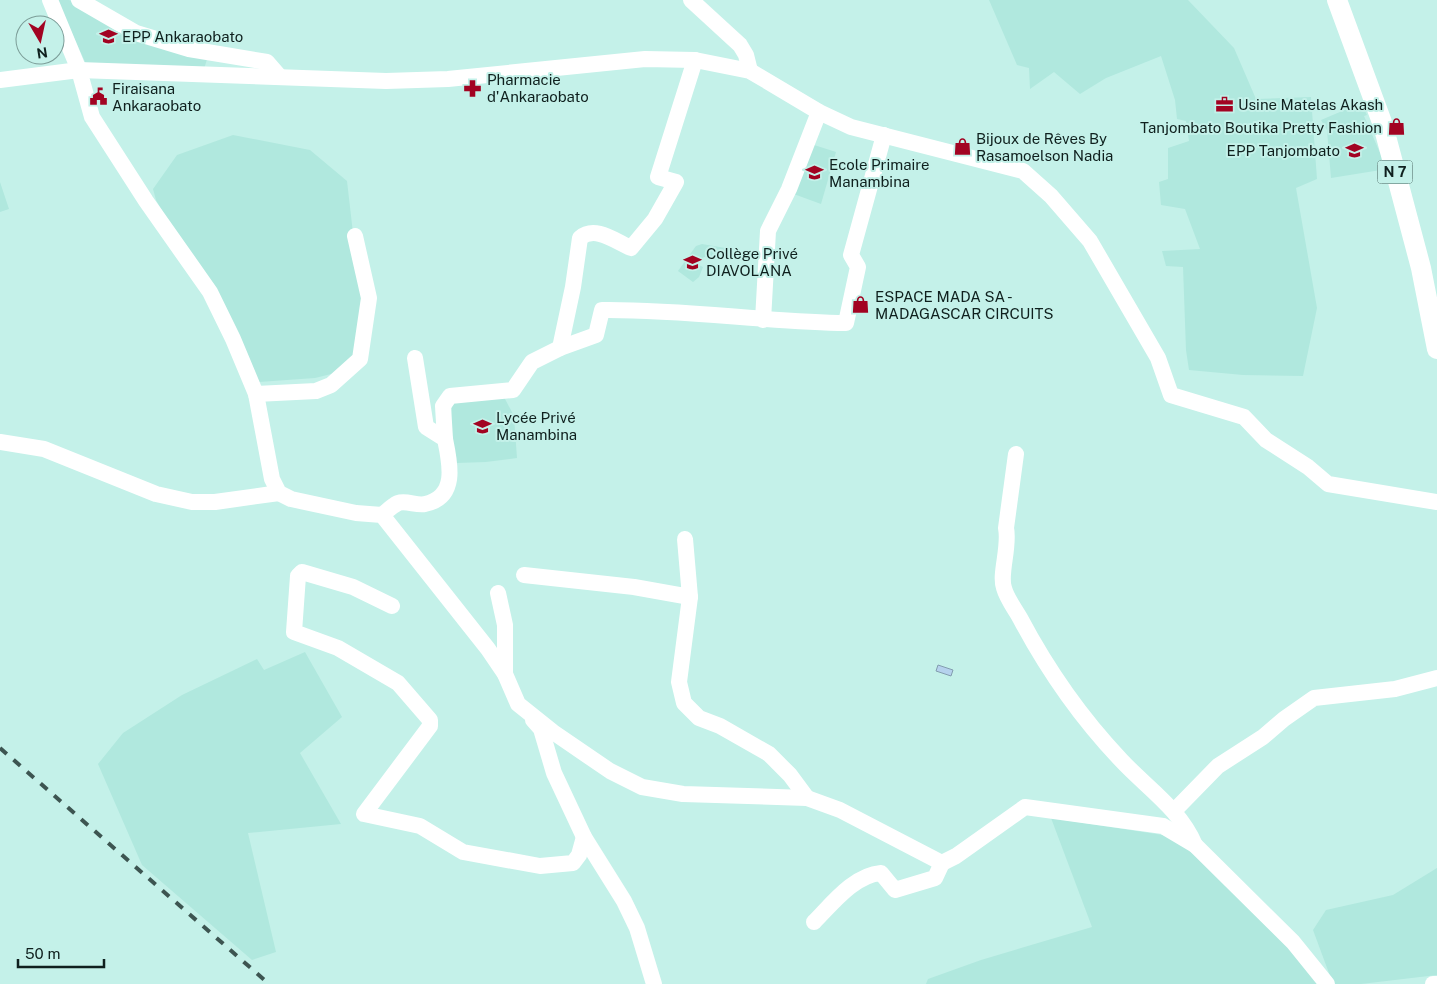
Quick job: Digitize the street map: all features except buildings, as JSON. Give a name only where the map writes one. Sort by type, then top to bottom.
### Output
[{"type":"main road","name":"N 7","points":[[1337,0],[1383,125],[1421,268],[1437,349]]},
{"type":"street","points":[[50,0],[79,70],[92,116],[146,202],[210,292],[234,338],[256,394],[272,479],[279,493]]},
{"type":"street","points":[[79,0],[136,33],[190,49],[267,62],[280,77]]},
{"type":"street","points":[[691,0],[740,45],[746,55],[750,71]]},
{"type":"street","points":[[0,80],[79,70],[386,82],[448,80],[645,59],[695,60],[750,71],[818,112],[851,127],[1023,171],[1051,196],[1090,241],[1158,358],[1172,396],[1244,418],[1266,440],[1308,467],[1328,484],[1437,502]]},
{"type":"street","points":[[560,348],[573,287],[580,238],[586,233],[597,232],[631,248],[655,219],[676,182],[658,177],[695,60]]},
{"type":"street","points":[[762,320],[768,231],[789,189],[818,112]]},
{"type":"street","points":[[0,442],[44,449],[156,494],[192,502],[215,502],[279,493],[291,499],[338,509],[382,514],[399,503],[425,504],[441,495],[450,482],[443,406],[450,396],[512,390],[532,362],[560,348],[596,335],[602,310],[640,310],[762,320],[846,323],[858,267],[851,255],[884,135]]},
{"type":"street","points":[[256,394],[316,391],[332,386],[360,359],[369,298],[356,236]]},
{"type":"street","points":[[415,358],[426,427],[445,439]]},
{"type":"street","points":[[1016,454],[1006,528],[1008,537],[1003,587],[1033,642],[1070,697],[1120,759],[1175,810],[1188,826],[1195,845]]},
{"type":"street","points":[[382,514],[505,674],[518,704],[540,729],[554,773],[584,837],[624,900],[637,928],[654,984]]},
{"type":"street","points":[[684,540],[690,597],[680,682],[684,703],[699,718],[720,726],[769,754],[790,775],[807,798]]},
{"type":"street","points":[[392,606],[353,587],[302,572],[298,576],[294,632],[338,648],[398,683],[430,716],[430,726],[364,814],[420,826],[464,852],[540,866],[573,863],[579,855],[584,837]]},
{"type":"street","points":[[524,575],[634,587],[690,597]]},
{"type":"street","points":[[498,593],[505,625],[505,674]]},
{"type":"street","points":[[1175,810],[1218,766],[1263,737],[1284,719],[1314,698],[1395,689],[1437,678]]},
{"type":"street","points":[[518,704],[553,732],[610,771],[642,787],[682,794],[807,798],[840,810],[942,863]]},
{"type":"street","points":[[814,922],[850,887],[870,874],[880,873],[895,890],[935,878],[942,863],[956,856],[1025,807],[1163,826],[1195,845],[1293,942],[1327,984]]},
{"type":"shaded area","name":"EPP Ankaraobato","points":[[57,0],[69,0],[107,22],[208,56],[204,69],[86,64]]},
{"type":"shaded area","points":[[989,0],[1188,0],[1234,48],[1256,99],[1311,97],[1317,179],[1296,188],[1317,308],[1303,376],[1243,375],[1189,370],[1186,350],[1183,267],[1166,266],[1162,251],[1200,249],[1185,209],[1161,205],[1159,182],[1168,179],[1168,148],[1189,141],[1186,121],[1177,119],[1175,100],[1161,56],[1106,78],[1080,94],[1054,72],[1030,89],[1029,68],[1017,65]]},
{"type":"shaded area","name":"EPP Tanjombato","points":[[1361,103],[1367,115],[1364,116],[1387,169],[1331,178],[1327,130],[1321,120]]},
{"type":"shaded area","points":[[233,135],[310,150],[347,181],[353,233],[367,295],[360,355],[335,373],[315,378],[259,382],[156,200],[153,189],[177,155]]},
{"type":"shaded area","name":"Ecole Primaire Manambina","points":[[811,144],[836,152],[821,204],[791,193]]},
{"type":"shaded area","points":[[0,182],[9,209],[0,212]]},
{"type":"shaded area","name":"Collège Privé DIAVOLANA","points":[[702,244],[737,250],[736,260],[704,257],[697,264],[703,267],[699,277],[693,282],[678,271],[696,246]]},
{"type":"shaded area","name":"Lycée Privé Manambina","points":[[504,397],[514,416],[517,458],[456,463],[450,436],[452,401]]},
{"type":"shaded area","points":[[305,652],[342,717],[300,753],[341,824],[248,833],[276,952],[252,960],[142,865],[98,764],[123,733],[182,695],[257,659],[264,670]]},
{"type":"shaded area","points":[[1051,818],[1176,837],[1326,984],[926,984],[928,979],[981,960],[1092,927]]},
{"type":"shaded area","points":[[1437,868],[1437,975],[1361,984],[1333,984],[1313,930],[1326,910],[1393,895]]},
{"type":"water","points":[[938,665],[953,670],[951,676],[936,671]]},
{"type":"railway","points":[[0,748],[269,984]]},
{"type":"place","name":"EPP Ankaraobato","points":[[108,36]]},
{"type":"place","name":"Pharmacie d'Ankaraobato","points":[[473,88]]},
{"type":"place","name":"Firaisana Ankaraobato","points":[[98,97]]},
{"type":"place","name":"Usine Matelas Akash","points":[[1224,104]]},
{"type":"place","name":"Tanjombato Boutika Pretty Fashion","points":[[1396,127]]},
{"type":"place","name":"Bijoux de Rêves By Rasamoelson Nadia","points":[[962,147]]},
{"type":"place","name":"EPP Tanjombato","points":[[1354,150]]},
{"type":"place","name":"Ecole Primaire Manambina","points":[[815,173]]},
{"type":"place","name":"Collège Privé DIAVOLANA","points":[[692,262]]},
{"type":"place","name":"ESPACE MADA SA - MADAGASCAR CIRCUITS","points":[[861,305]]},
{"type":"place","name":"Lycée Privé Manambina","points":[[482,426]]}]
